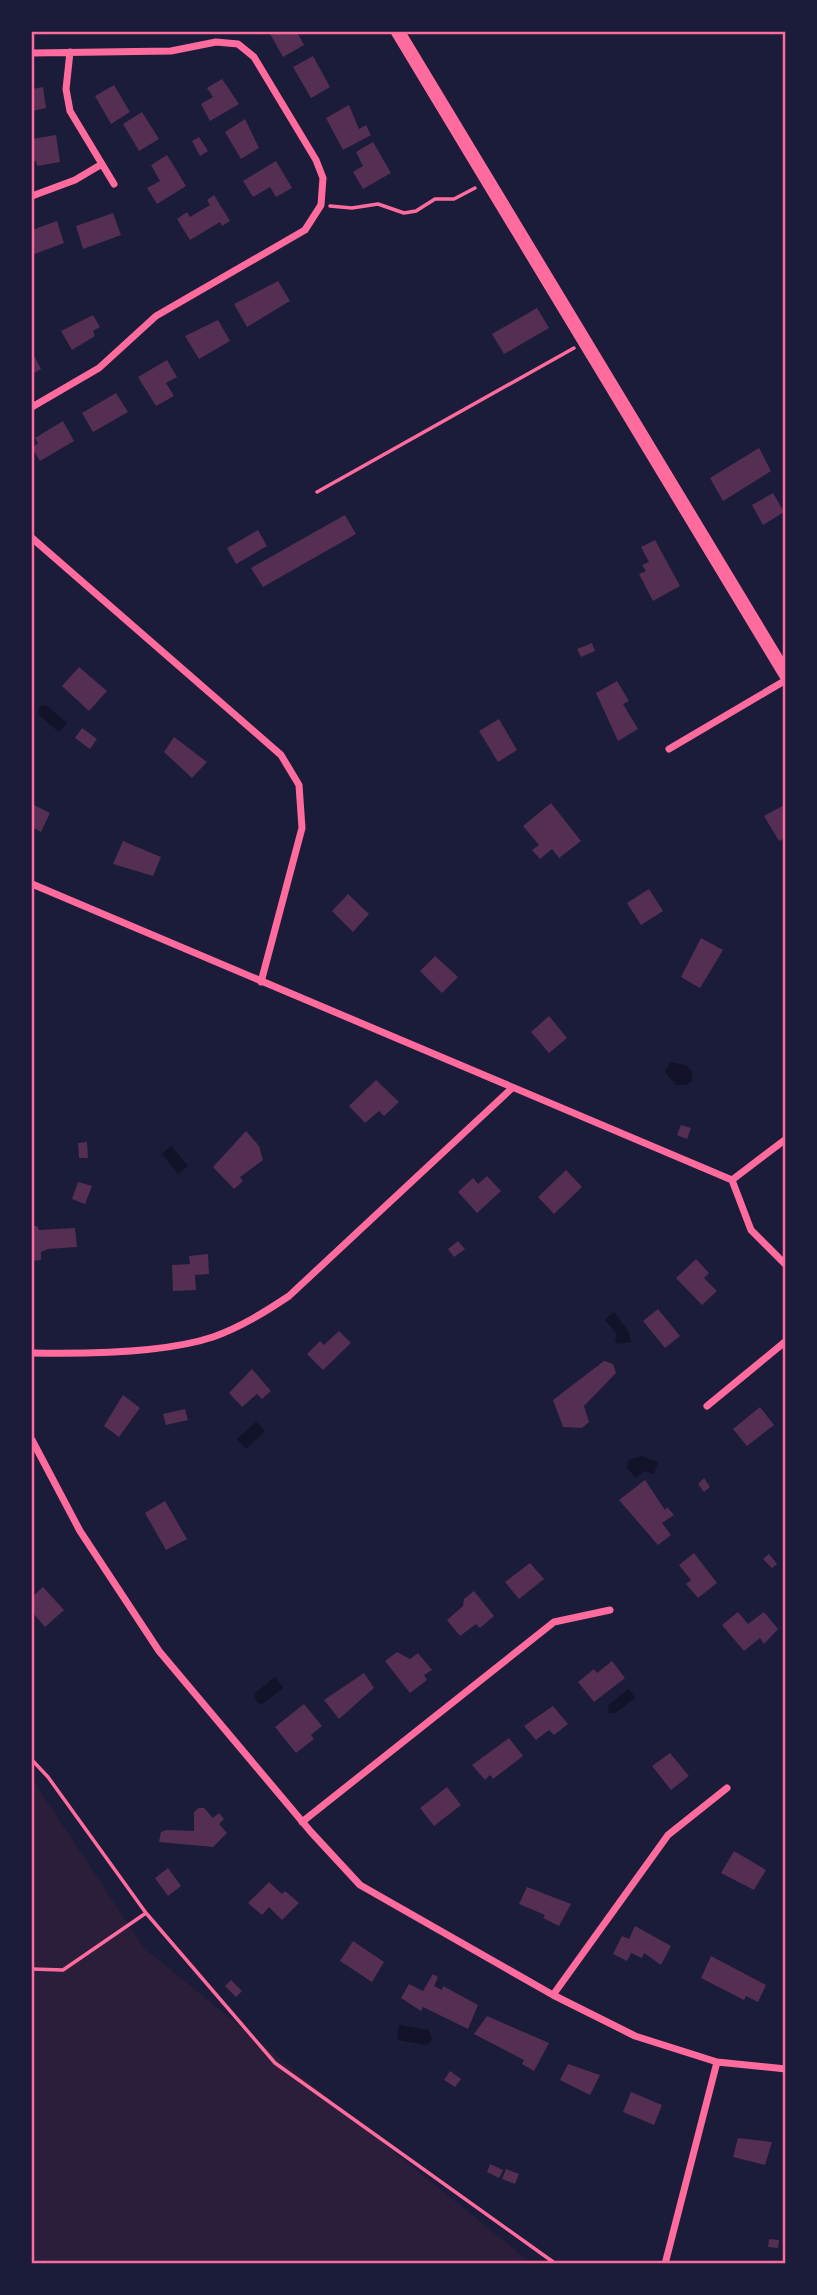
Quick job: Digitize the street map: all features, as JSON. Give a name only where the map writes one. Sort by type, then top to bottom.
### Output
[{"type":"main road","points":[[398,32],[786,678]]},
{"type":"street","points":[[32,53],[171,51],[216,42],[239,44],[254,57],[316,160],[323,178],[321,205],[305,230],[156,316],[99,368],[32,407]]},
{"type":"street","points":[[70,52],[66,89],[70,111],[114,184]]},
{"type":"street","points":[[32,196],[75,180],[102,164]]},
{"type":"street","points":[[32,538],[281,755],[299,785],[302,828],[261,982]]},
{"type":"street","points":[[669,749],[786,678]]},
{"type":"street","points":[[32,884],[511,1089],[732,1180],[751,1230],[786,1265]]},
{"type":"street","points":[[32,1353],[149,1348],[212,1338],[254,1319],[289,1296],[511,1089]]},
{"type":"street","points":[[732,1180],[786,1139]]},
{"type":"street","points":[[707,1406],[786,1341]]},
{"type":"street","points":[[32,1440],[79,1531],[159,1651],[302,1822],[360,1885],[553,1995],[635,2036],[717,2062],[786,2069]]},
{"type":"street","points":[[302,1822],[554,1622],[610,1610]]},
{"type":"street","points":[[553,1995],[668,1835],[727,1788]]},
{"type":"street","points":[[665,2263],[717,2062]]},
{"type":"path","points":[[321,205],[352,208],[378,204],[404,213],[416,211],[435,199],[454,198],[488,181]]},
{"type":"path","points":[[317,492],[585,342]]},
{"type":"path","points":[[32,1760],[48,1777],[146,1913],[275,2063],[556,2263]]},
{"type":"path","points":[[32,1969],[63,1970],[146,1913]]},
{"type":"shaded area","points":[[46,705],[67,723],[59,732],[38,714],[39,707]]},
{"type":"shaded area","points":[[670,1062],[685,1065],[692,1071],[692,1081],[687,1085],[676,1085],[665,1072]]},
{"type":"shaded area","points":[[171,1146],[188,1166],[178,1174],[162,1154]]},
{"type":"shaded area","points":[[614,1312],[629,1332],[631,1342],[618,1344],[615,1341],[617,1334],[605,1320]]},
{"type":"shaded area","points":[[256,1422],[265,1431],[246,1449],[237,1439]]},
{"type":"shaded area","points":[[642,1456],[658,1462],[654,1474],[644,1471],[636,1478],[627,1468],[628,1460]]},
{"type":"shaded area","points":[[275,1677],[283,1688],[262,1704],[257,1703],[254,1694]]},
{"type":"shaded area","points":[[629,1689],[635,1698],[615,1713],[609,1713],[608,1705]]},
{"type":"shaded area","points":[[32,1779],[144,1948],[531,2263],[32,2263]]},
{"type":"shaded area","points":[[399,2025],[429,2030],[432,2040],[427,2045],[397,2040]]},
{"type":"building","points":[[269,32],[297,32],[304,45],[283,57]]},
{"type":"building","points":[[313,56],[330,87],[311,98],[293,67]]},
{"type":"building","points":[[222,79],[239,104],[210,121],[201,104],[213,97],[207,88]]},
{"type":"building","points":[[114,85],[130,112],[111,124],[95,96]]},
{"type":"building","points":[[43,87],[46,108],[32,111],[32,89]]},
{"type":"building","points":[[349,105],[359,129],[366,125],[371,135],[343,150],[326,118]]},
{"type":"building","points":[[142,112],[159,139],[139,151],[123,124]]},
{"type":"building","points":[[245,119],[259,148],[241,159],[225,132]]},
{"type":"building","points":[[56,135],[60,162],[37,166],[36,161],[32,162],[32,139]]},
{"type":"building","points":[[199,137],[208,151],[200,156],[192,141]]},
{"type":"building","points":[[373,142],[391,173],[363,189],[353,172],[363,166],[356,152]]},
{"type":"building","points":[[167,155],[186,186],[157,204],[147,188],[160,181],[151,165]]},
{"type":"building","points":[[276,161],[292,188],[276,197],[270,187],[253,197],[243,181]]},
{"type":"building","points":[[214,195],[230,221],[222,226],[220,222],[190,240],[177,219],[187,212],[190,217],[210,205],[207,200]]},
{"type":"building","points":[[113,213],[121,235],[83,249],[76,226]]},
{"type":"building","points":[[57,221],[64,243],[32,255],[32,230]]},
{"type":"building","points":[[278,281],[290,301],[247,327],[234,304]]},
{"type":"building","points":[[537,308],[549,328],[504,354],[492,334]]},
{"type":"building","points":[[93,315],[100,327],[93,331],[95,336],[72,350],[61,331]]},
{"type":"building","points":[[218,320],[230,341],[199,359],[185,336]]},
{"type":"building","points":[[32,352],[41,369],[32,374]]},
{"type":"building","points":[[167,360],[177,377],[166,383],[174,396],[156,406],[138,377]]},
{"type":"building","points":[[116,393],[128,412],[93,432],[82,413]]},
{"type":"building","points":[[63,421],[74,441],[40,461],[32,448],[38,443],[35,438]]},
{"type":"building","points":[[759,448],[771,471],[723,501],[710,478]]},
{"type":"building","points":[[773,493],[784,512],[763,525],[752,505]]},
{"type":"building","points":[[345,515],[356,534],[263,587],[251,568]]},
{"type":"building","points":[[258,530],[267,546],[236,564],[227,548]]},
{"type":"building","points":[[655,540],[680,586],[653,601],[639,574],[646,571],[642,565],[649,562],[641,547]]},
{"type":"building","points":[[592,643],[595,651],[581,657],[577,649]]},
{"type":"building","points":[[79,667],[107,691],[89,711],[62,686]]},
{"type":"building","points":[[617,681],[629,701],[623,704],[638,729],[618,741],[596,693]]},
{"type":"building","points":[[499,719],[517,750],[498,762],[479,731]]},
{"type":"building","points":[[82,728],[97,739],[90,749],[75,738]]},
{"type":"building","points":[[174,737],[207,762],[192,778],[164,752]]},
{"type":"building","points":[[551,803],[581,841],[559,858],[552,849],[540,859],[532,850],[539,845],[523,826]]},
{"type":"building","points":[[32,804],[50,813],[41,832],[32,827]]},
{"type":"building","points":[[786,804],[786,837],[779,841],[764,816]]},
{"type":"building","points":[[123,841],[161,857],[153,876],[113,864]]},
{"type":"building","points":[[649,889],[663,911],[641,925],[627,903]]},
{"type":"building","points":[[348,894],[369,914],[353,932],[332,911]]},
{"type":"building","points":[[701,938],[723,950],[700,988],[681,977]]},
{"type":"building","points":[[435,956],[458,977],[442,993],[420,971]]},
{"type":"building","points":[[549,1016],[567,1038],[549,1053],[531,1032]]},
{"type":"building","points":[[376,1080],[399,1102],[384,1116],[379,1111],[365,1123],[349,1106]]},
{"type":"building","points":[[681,1125],[691,1128],[687,1139],[677,1135]]},
{"type":"building","points":[[246,1131],[259,1146],[263,1160],[240,1177],[243,1181],[234,1189],[213,1167]]},
{"type":"building","points":[[87,1142],[88,1158],[79,1158],[78,1143]]},
{"type":"building","points":[[566,1170],[582,1187],[554,1214],[538,1197]]},
{"type":"building","points":[[487,1176],[501,1191],[477,1213],[458,1192],[473,1178],[478,1184]]},
{"type":"building","points":[[78,1182],[92,1186],[85,1204],[72,1199]]},
{"type":"building","points":[[32,1226],[37,1226],[39,1230],[75,1228],[77,1247],[48,1249],[41,1252],[41,1260],[32,1261]]},
{"type":"building","points":[[458,1241],[465,1249],[454,1257],[448,1249]]},
{"type":"building","points":[[208,1254],[209,1274],[195,1275],[196,1290],[173,1291],[172,1265],[190,1264],[189,1256]]},
{"type":"building","points":[[696,1259],[709,1273],[704,1278],[717,1291],[702,1305],[676,1278]]},
{"type":"building","points":[[658,1309],[680,1336],[665,1348],[643,1321]]},
{"type":"building","points":[[339,1331],[351,1343],[323,1370],[307,1354],[320,1341],[324,1345]]},
{"type":"building","points":[[604,1361],[613,1364],[616,1373],[584,1406],[589,1422],[582,1428],[563,1427],[553,1400]]},
{"type":"building","points":[[252,1369],[271,1391],[262,1399],[257,1394],[242,1407],[229,1393]]},
{"type":"building","points":[[123,1395],[140,1408],[119,1437],[104,1426]]},
{"type":"building","points":[[760,1407],[774,1425],[747,1446],[733,1429]]},
{"type":"building","points":[[185,1409],[188,1420],[166,1425],[163,1414]]},
{"type":"building","points":[[704,1478],[710,1487],[704,1492],[698,1484]]},
{"type":"building","points":[[645,1480],[665,1510],[667,1507],[674,1515],[662,1523],[671,1535],[658,1545],[619,1500]]},
{"type":"building","points":[[165,1501],[187,1539],[166,1550],[145,1513]]},
{"type":"building","points":[[694,1553],[717,1583],[698,1598],[686,1584],[691,1580],[679,1565]]},
{"type":"building","points":[[769,1554],[777,1564],[772,1568],[763,1559]]},
{"type":"building","points":[[530,1563],[544,1579],[519,1599],[505,1582]]},
{"type":"building","points":[[43,1587],[64,1610],[45,1627],[32,1612],[32,1597]]},
{"type":"building","points":[[474,1591],[494,1616],[480,1628],[476,1624],[460,1636],[447,1620],[463,1606],[464,1599]]},
{"type":"building","points":[[738,1612],[748,1624],[764,1612],[778,1629],[764,1644],[760,1638],[744,1651],[722,1625]]},
{"type":"building","points":[[397,1652],[410,1659],[418,1653],[432,1670],[424,1675],[427,1680],[410,1693],[385,1661]]},
{"type":"building","points":[[612,1661],[625,1678],[594,1702],[578,1682],[594,1669],[597,1673]]},
{"type":"building","points":[[364,1673],[374,1688],[339,1719],[324,1700]]},
{"type":"building","points":[[304,1704],[322,1726],[311,1735],[314,1739],[296,1753],[275,1727]]},
{"type":"building","points":[[553,1706],[568,1724],[554,1735],[549,1730],[536,1740],[524,1726]]},
{"type":"building","points":[[509,1738],[523,1756],[493,1779],[490,1775],[485,1780],[472,1765]]},
{"type":"building","points":[[670,1753],[689,1776],[671,1790],[652,1766]]},
{"type":"building","points":[[447,1787],[461,1805],[434,1826],[420,1808]]},
{"type":"building","points":[[204,1808],[213,1818],[219,1813],[224,1819],[219,1824],[227,1833],[213,1847],[159,1842],[161,1832],[166,1830],[194,1831],[194,1812]]},
{"type":"building","points":[[734,1851],[766,1870],[754,1890],[721,1873]]},
{"type":"building","points":[[168,1868],[181,1886],[168,1896],[155,1878]]},
{"type":"building","points":[[269,1882],[282,1894],[285,1891],[299,1903],[282,1920],[269,1907],[262,1915],[248,1903]]},
{"type":"building","points":[[527,1887],[571,1904],[559,1926],[543,1918],[545,1915],[519,1904]]},
{"type":"building","points":[[635,1926],[671,1946],[661,1965],[644,1953],[642,1958],[631,1953],[627,1961],[613,1954],[622,1936],[629,1939]]},
{"type":"building","points":[[353,1941],[384,1962],[372,1982],[340,1961]]},
{"type":"building","points":[[711,1956],[766,1985],[758,2002],[746,1996],[744,2000],[701,1978]]},
{"type":"building","points":[[433,1974],[438,1977],[434,1986],[442,1990],[443,1986],[478,2005],[468,2029],[423,2007],[421,2011],[401,1998],[409,1984],[423,1991]]},
{"type":"building","points":[[231,1980],[242,1991],[236,1997],[225,1986]]},
{"type":"building","points":[[487,2016],[549,2043],[534,2071],[522,2064],[524,2060],[474,2034]]},
{"type":"building","points":[[568,2064],[600,2075],[590,2095],[560,2080]]},
{"type":"building","points":[[450,2071],[461,2079],[455,2087],[444,2080]]},
{"type":"building","points":[[631,2092],[662,2105],[654,2125],[623,2112]]},
{"type":"building","points":[[738,2138],[772,2142],[765,2165],[733,2157]]},
{"type":"building","points":[[490,2164],[503,2170],[499,2178],[487,2172]]},
{"type":"building","points":[[506,2169],[519,2174],[515,2184],[502,2179]]},
{"type":"building","points":[[769,2239],[779,2240],[778,2248],[768,2247]]}]
